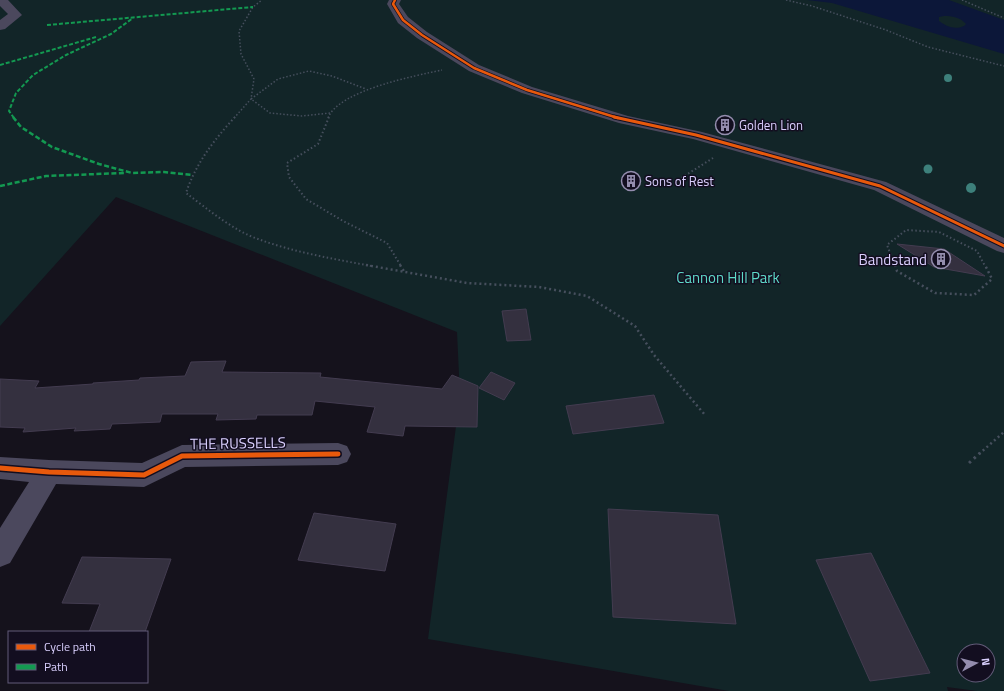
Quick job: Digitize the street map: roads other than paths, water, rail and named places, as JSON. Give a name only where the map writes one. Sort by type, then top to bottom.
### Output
[{"type":"street","points":[[0,26],[16,15],[1,0]]},
{"type":"street","points":[[395,0],[393,4],[403,20],[422,35],[474,68],[527,90],[625,120],[696,135],[880,186],[1004,246]]},
{"type":"street","name":"THE RUSSELLS","points":[[0,468],[49,472],[144,475],[182,456],[338,454]]},
{"type":"street","points":[[0,553],[49,472]]},
{"type":"water","points":[[807,0],[949,0],[1004,20],[1004,54],[832,3]],"holes":[[[944,16],[959,18],[966,24],[964,26],[954,28],[945,25],[939,21],[939,17]]]},
{"type":"place","name":"Golden Lion","points":[[725,125]]},
{"type":"place","name":"Sons of Rest","points":[[631,181]]},
{"type":"place","name":"Bandstand","points":[[941,259]]},
{"type":"park label","name":"Cannon Hill Park","points":[[728,277]]}]
